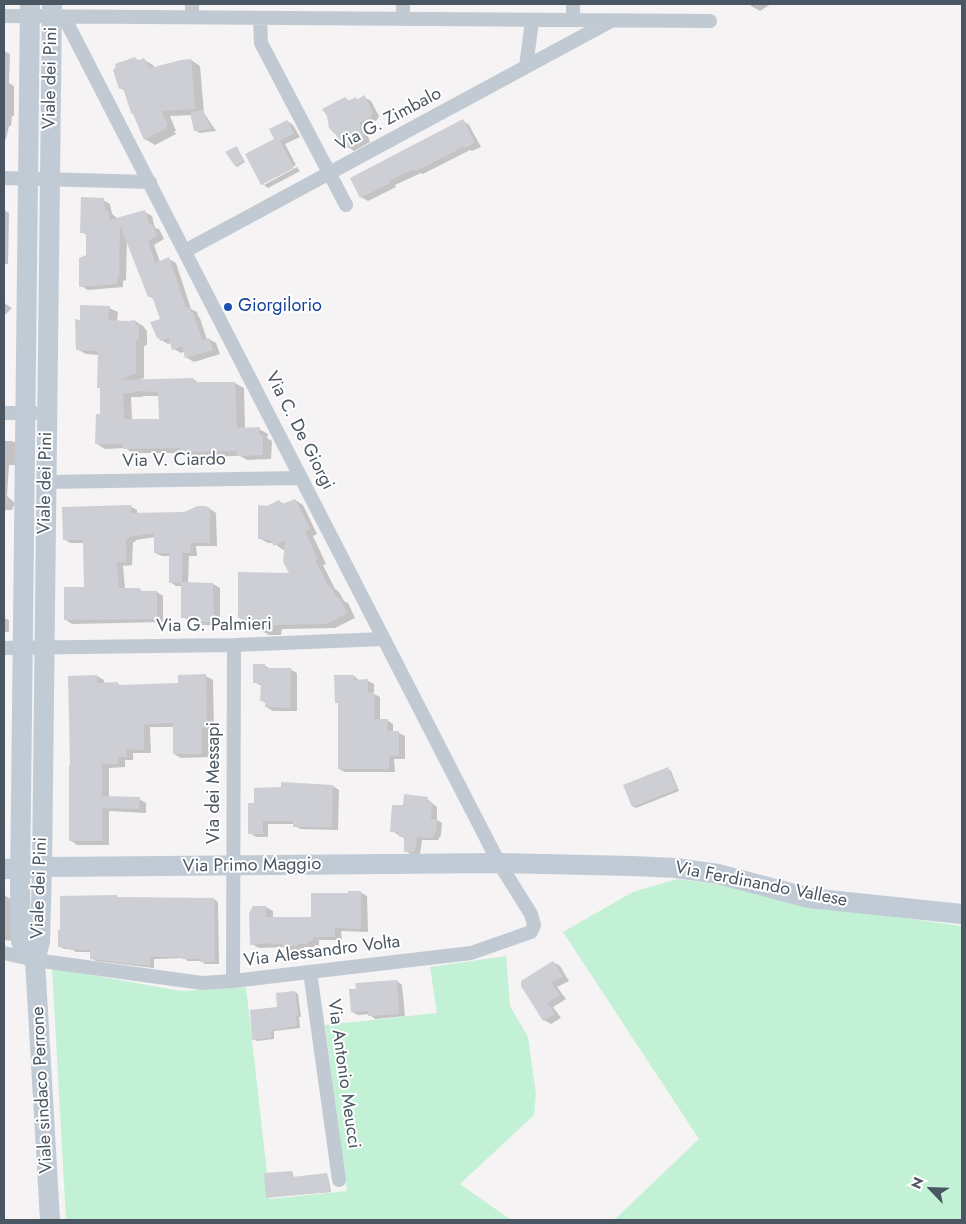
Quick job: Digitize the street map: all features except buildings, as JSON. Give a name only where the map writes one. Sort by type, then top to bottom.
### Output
[{"type":"street","points":[[403,4],[403,19]]},
{"type":"street","points":[[573,4],[573,20]]},
{"type":"street","points":[[4,16],[30,10],[56,12],[192,11],[260,18],[573,20],[610,22],[710,21]]},
{"type":"street","name":"Viale dei Pini","points":[[30,10],[26,413],[13,648],[12,869],[21,942],[35,960]]},
{"type":"street","name":"Viale dei Pini","points":[[35,960],[40,942],[42,868],[50,178],[56,12]]},
{"type":"street","name":"Via C. De Giorgi","points":[[56,12],[150,182],[499,863]]},
{"type":"street","points":[[260,18],[261,44],[346,205]]},
{"type":"street","points":[[526,67],[532,21]]},
{"type":"street","name":"Via G. Zimbalo","points":[[185,251],[610,22]]},
{"type":"street","points":[[4,178],[150,182]]},
{"type":"street","points":[[4,413],[47,413]]},
{"type":"street","name":"Via V. Ciardo","points":[[46,482],[301,478]]},
{"type":"street","name":"Via G. Palmieri","points":[[13,648],[234,645],[384,639]]},
{"type":"street","name":"Via dei Messapi","points":[[233,981],[234,645]]},
{"type":"street","name":"Via Primo Maggio","points":[[12,869],[499,863]]},
{"type":"street","name":"Via Ferdinando Vallese","points":[[499,863],[676,868],[718,874],[809,898],[962,914]]},
{"type":"street","name":"Via Alessandro Volta","points":[[4,953],[35,960],[202,983],[471,953],[532,932],[534,925],[531,914],[499,863]]},
{"type":"street","name":"Viale sindaco Perrone","points":[[35,960],[50,1220]]},
{"type":"street","name":"Via Antonio Meucci","points":[[310,972],[339,1180]]},
{"type":"green space","points":[[677,879],[728,886],[788,902],[962,926],[962,1220],[614,1220],[699,1139],[563,932],[633,892]]},
{"type":"green space","points":[[506,956],[510,1006],[528,1037],[536,1094],[534,1115],[460,1184],[511,1220],[66,1220],[52,968],[181,991],[246,987],[270,1199],[347,1191],[325,1025],[437,1013],[430,967]]},
{"type":"place","name":"Giorgilorio","points":[[228,307]]}]
